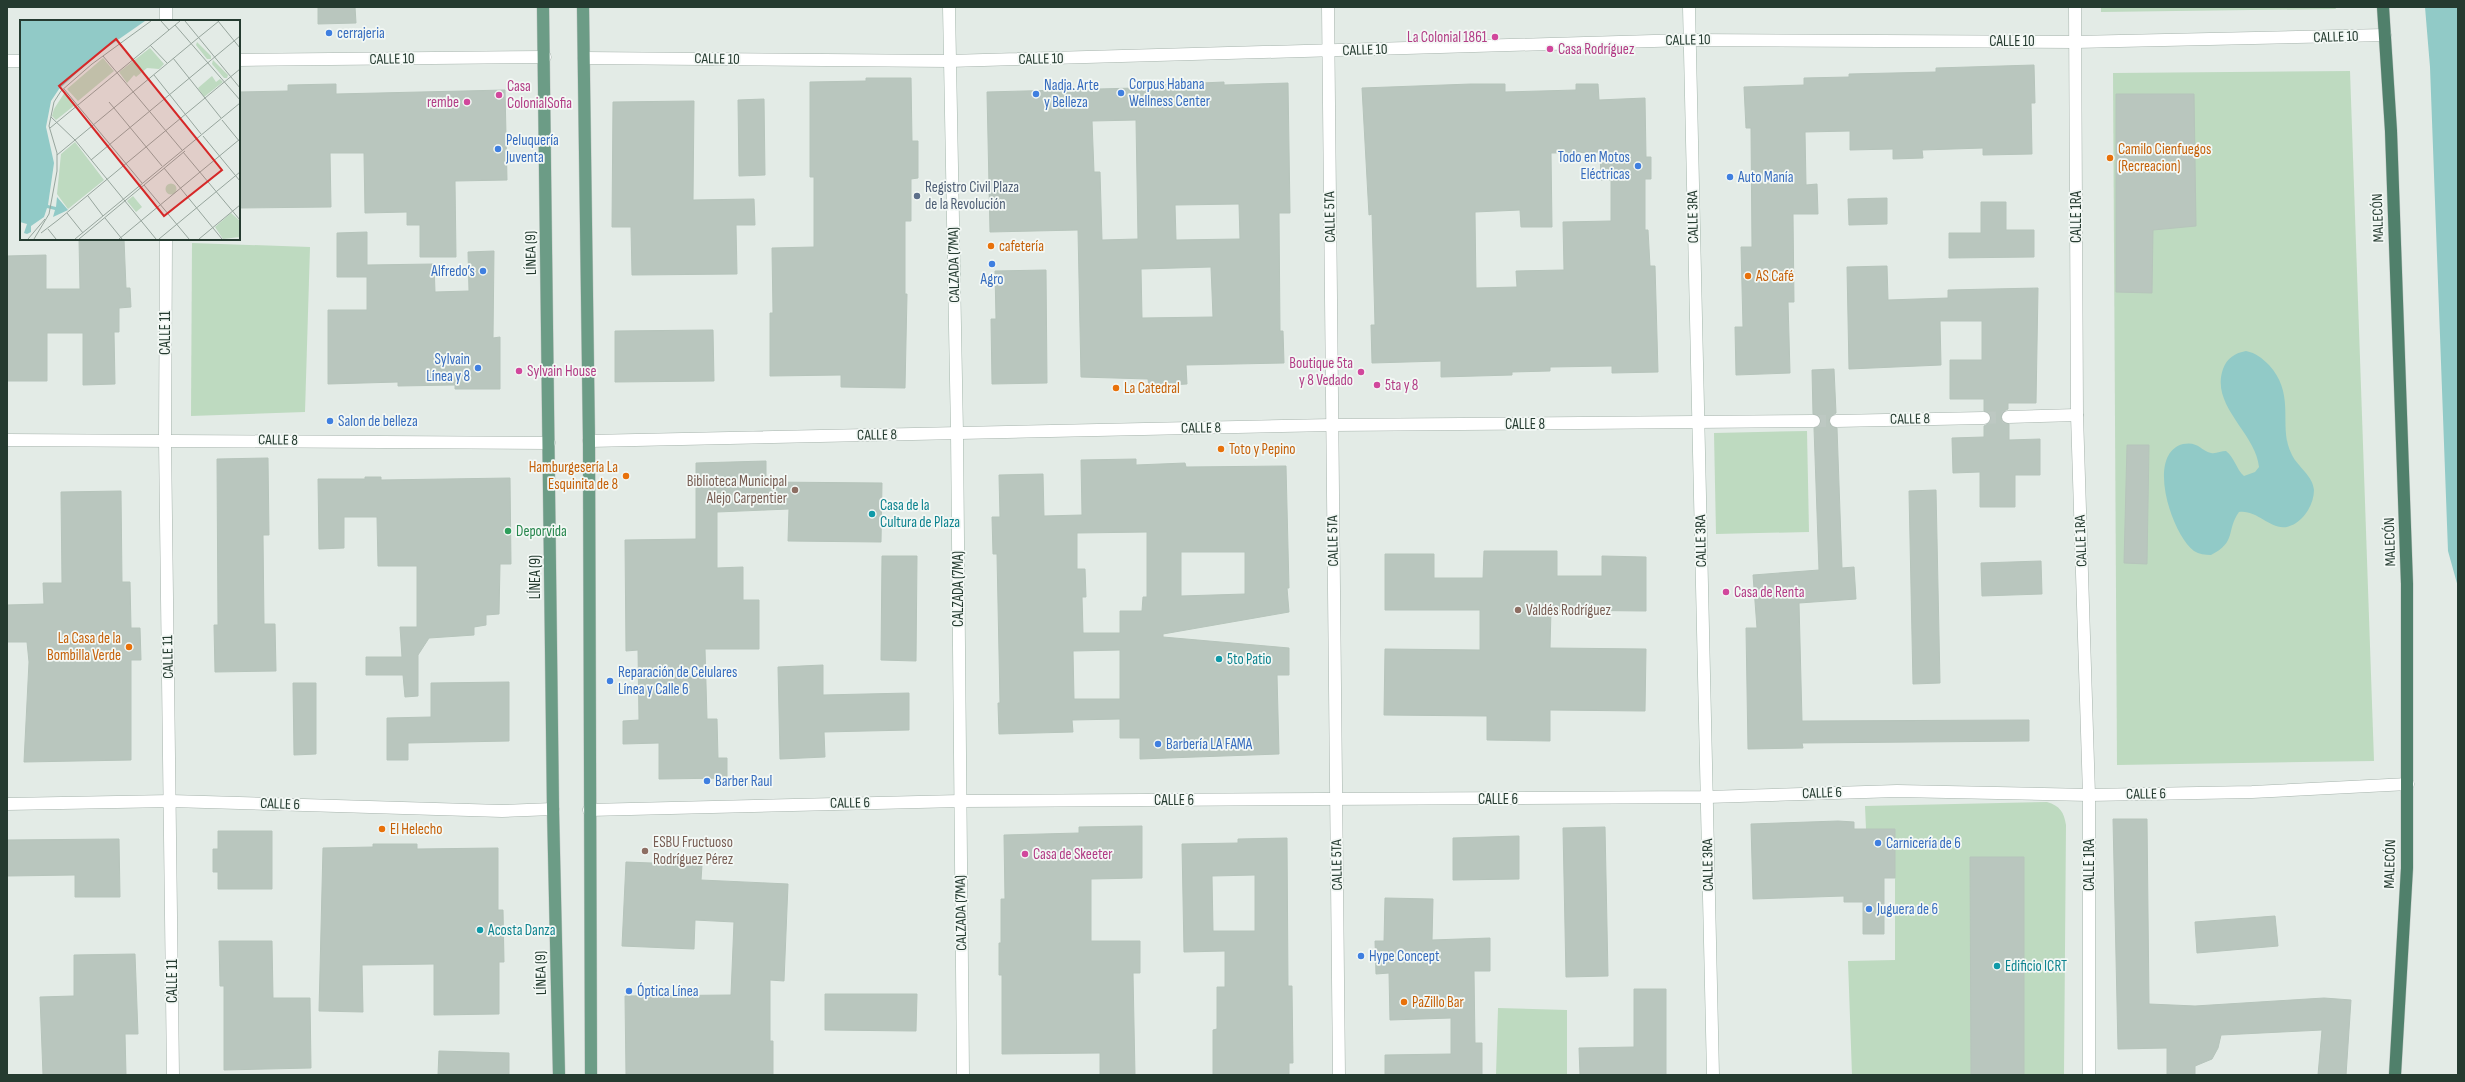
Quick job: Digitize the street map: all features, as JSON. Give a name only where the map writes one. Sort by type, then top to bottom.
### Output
[{"type":"highway","name":"MALECÓN","points":[[2383,7],[2391,131],[2407,576],[2407,868],[2395,1075]]},
{"type":"main road","name":"LÍNEA (9)","points":[[543,7],[545,57],[553,809],[559,1075]]},
{"type":"main road","points":[[583,7],[589,441],[588,810],[591,1075]]},
{"type":"street","points":[[166,7],[166,20]]},
{"type":"street","name":"CALZADA (7MA)","points":[[949,7],[957,433],[963,1075]]},
{"type":"street","name":"CALLE 5TA","points":[[1328,7],[1339,1075]]},
{"type":"street","name":"CALLE 3RA","points":[[1689,7],[1688,40],[1713,1075]]},
{"type":"street","name":"CALLE 1RA","points":[[2075,7],[2077,415],[2089,795],[2089,1075]]},
{"type":"street","name":"CALLE 10","points":[[584,58],[950,61],[1328,52],[1688,40],[2075,42],[2385,35]]},
{"type":"street","name":"CALLE 10","points":[[240,60],[545,57]]},
{"type":"street","points":[[7,61],[20,61]]},
{"type":"street","name":"CALLE 11","points":[[166,240],[165,439],[171,801],[173,1075]]},
{"type":"street","points":[[2008,418],[2077,415]]},
{"type":"street","name":"CALLE 8","points":[[1836,420],[1984,418]]},
{"type":"street","name":"CALLE 8","points":[[589,441],[1332,425],[1698,424],[1814,421]]},
{"type":"street","name":"CALLE 8","points":[[7,440],[165,439],[549,443]]},
{"type":"street","name":"CALLE 6","points":[[588,810],[960,801],[1707,797],[1896,791],[2089,795],[2252,792],[2408,784]]},
{"type":"street","name":"CALLE 6","points":[[7,804],[171,801],[502,811],[553,809]]},
{"type":"green space","points":[[2101,7],[2335,7],[2336,9],[2101,12]]},
{"type":"green space","points":[[2350,71],[2374,761],[2117,765],[2113,73]]},
{"type":"green space","points":[[192,243],[310,247],[305,412],[191,416]]},
{"type":"green space","points":[[1807,431],[1809,532],[1716,534],[1714,433]]},
{"type":"green space","points":[[2047,802],[2055,805],[2061,810],[2066,825],[2064,1075],[1852,1075],[1848,961],[1895,960],[1895,829],[1866,829],[1865,806]]},
{"type":"green space","points":[[1498,1008],[1567,1010],[1567,1075],[1496,1075]]},
{"type":"water","points":[[2425,7],[2458,7],[2458,587],[2448,551],[2430,67]]},
{"type":"water","points":[[2246,351],[2261,358],[2269,365],[2277,377],[2285,400],[2286,433],[2288,444],[2292,455],[2311,480],[2314,490],[2313,498],[2305,515],[2293,525],[2285,527],[2277,526],[2248,512],[2239,512],[2235,518],[2230,535],[2225,545],[2211,555],[2202,554],[2194,551],[2186,542],[2171,513],[2166,495],[2164,478],[2166,463],[2172,451],[2183,444],[2188,443],[2196,445],[2211,453],[2226,451],[2244,476],[2255,472],[2259,467],[2256,455],[2250,443],[2228,407],[2223,395],[2221,382],[2223,369],[2229,359],[2238,353]]},
{"type":"building","points":[[318,7],[355,7],[356,23],[318,24]]},
{"type":"building","points":[[2034,65],[2035,103],[2031,103],[2032,154],[1983,155],[1983,148],[1922,150],[1923,158],[1893,159],[1893,149],[1850,150],[1850,131],[1805,132],[1806,185],[1817,184],[1818,214],[1793,214],[1794,302],[1788,302],[1790,373],[1736,375],[1735,327],[1743,327],[1741,247],[1752,247],[1751,128],[1746,128],[1744,87],[1804,85],[1804,78],[1849,77],[1849,74],[1936,72],[1936,68]]},
{"type":"building","points":[[866,78],[911,78],[912,141],[918,141],[918,178],[911,179],[911,221],[905,221],[905,294],[907,294],[905,388],[841,387],[841,375],[770,376],[770,313],[773,313],[772,248],[814,247],[814,177],[810,177],[810,82],[866,81]]},
{"type":"building","points":[[1224,82],[1224,85],[1288,83],[1290,213],[1279,213],[1280,331],[1283,331],[1284,363],[1186,365],[1187,384],[1149,386],[1148,379],[1081,377],[1078,230],[990,232],[987,92],[1135,88],[1135,86]],"holes":[[[1136,120],[1138,239],[1102,240],[1100,172],[1094,172],[1092,121]],[[1239,204],[1240,239],[1176,240],[1175,205]],[[1211,267],[1213,317],[1142,318],[1141,269]]]},
{"type":"building","points":[[336,84],[336,94],[505,90],[507,180],[455,181],[456,257],[420,257],[420,225],[407,225],[407,212],[365,213],[364,153],[330,153],[331,207],[240,208],[240,92],[288,91],[288,85]]},
{"type":"building","points":[[1505,84],[1505,92],[1576,90],[1576,84],[1598,84],[1599,100],[1645,98],[1646,157],[1651,157],[1651,179],[1645,179],[1645,230],[1648,230],[1650,266],[1655,266],[1658,372],[1612,373],[1612,366],[1550,367],[1550,371],[1512,372],[1512,375],[1441,377],[1441,361],[1372,363],[1371,325],[1375,325],[1372,214],[1369,215],[1362,88]],"holes":[[[1600,152],[1601,180],[1611,180],[1611,221],[1563,222],[1564,270],[1516,271],[1517,287],[1476,288],[1475,212],[1520,210],[1521,227],[1552,227],[1551,153]]]},
{"type":"building","points":[[2116,94],[2194,94],[2196,226],[2153,230],[2152,293],[2116,292]]},
{"type":"building","points":[[764,99],[765,175],[739,176],[738,100]]},
{"type":"building","points":[[694,101],[693,200],[754,199],[755,225],[736,225],[737,274],[632,275],[631,227],[612,227],[613,102]]},
{"type":"building","points":[[1887,198],[1887,224],[1849,225],[1848,199]]},
{"type":"building","points":[[1981,202],[2006,202],[2006,230],[2034,230],[2034,257],[1949,258],[1949,233],[1981,233]]},
{"type":"building","points":[[367,232],[367,265],[434,264],[435,292],[469,291],[468,252],[494,251],[493,338],[500,337],[500,389],[455,389],[455,385],[398,386],[398,382],[328,384],[328,310],[367,310],[367,277],[337,277],[337,233]]},
{"type":"building","points":[[79,240],[124,240],[126,288],[130,288],[131,307],[119,308],[119,332],[114,332],[115,384],[83,385],[83,333],[47,333],[47,381],[7,381],[7,256],[46,255],[46,289],[80,289]]},
{"type":"building","points":[[1887,266],[1888,300],[1948,298],[1948,290],[2038,288],[2036,403],[2008,403],[2008,409],[2004,411],[2001,417],[2002,421],[2009,424],[2009,440],[2040,439],[2040,475],[2015,475],[2015,507],[1980,507],[1980,472],[1953,473],[1952,438],[1984,437],[1984,426],[1988,424],[1991,418],[1990,414],[1984,411],[1984,399],[1950,399],[1950,360],[1982,360],[1982,321],[1940,321],[1941,365],[1849,369],[1847,267]]},
{"type":"building","points":[[1046,270],[1047,383],[992,384],[991,319],[996,319],[995,271]]},
{"type":"building","points":[[713,330],[714,381],[615,382],[615,331]]},
{"type":"building","points":[[1834,369],[1836,413],[1830,417],[1829,422],[1832,427],[1837,428],[1842,568],[1854,567],[1856,599],[1799,603],[1802,721],[2029,720],[2029,741],[1802,743],[1803,748],[1748,749],[1746,628],[1757,628],[1753,575],[1819,570],[1814,428],[1820,425],[1821,421],[1818,415],[1813,414],[1812,370]]},
{"type":"building","points":[[2127,445],[2149,445],[2147,564],[2124,563]]},
{"type":"building","points":[[268,458],[269,535],[263,535],[264,624],[275,624],[276,671],[215,672],[214,625],[218,625],[217,459]]},
{"type":"building","points":[[1136,459],[1136,465],[1185,463],[1186,467],[1286,466],[1289,588],[1287,588],[1289,612],[1163,634],[1163,637],[1289,648],[1289,675],[1277,675],[1279,754],[1140,759],[1140,738],[1120,738],[1120,719],[1072,720],[1073,732],[999,734],[998,703],[1000,703],[997,554],[993,554],[992,517],[1000,517],[999,475],[1043,474],[1044,516],[1082,515],[1081,460]],"holes":[[[1147,532],[1147,597],[1143,597],[1142,611],[1120,611],[1120,633],[1083,633],[1082,597],[1086,597],[1085,569],[1077,569],[1077,533]],[[1181,552],[1245,552],[1245,594],[1181,596]],[[1120,650],[1120,699],[1074,699],[1073,651]]]},
{"type":"building","points":[[766,461],[766,482],[882,483],[881,542],[788,541],[789,509],[717,512],[717,568],[743,567],[743,600],[759,600],[759,649],[705,649],[707,719],[717,719],[718,758],[727,758],[727,778],[659,779],[659,743],[623,744],[623,721],[639,720],[638,650],[626,651],[625,540],[696,539],[696,463]]},
{"type":"building","points":[[365,477],[381,477],[381,480],[510,478],[511,564],[500,564],[499,614],[486,615],[486,625],[474,627],[474,635],[429,638],[418,655],[418,696],[405,697],[403,675],[366,675],[366,657],[402,657],[400,627],[417,627],[417,566],[378,566],[377,517],[344,517],[344,548],[319,549],[318,479],[365,479]]},
{"type":"building","points":[[1936,490],[1940,683],[1913,684],[1909,491]]},
{"type":"building","points":[[121,491],[122,582],[130,582],[131,628],[140,628],[141,660],[131,660],[131,760],[24,762],[29,662],[27,642],[7,642],[7,605],[44,604],[43,583],[62,583],[61,492]]},
{"type":"building","points":[[1484,551],[1557,551],[1557,576],[1602,576],[1602,556],[1646,557],[1646,611],[1551,610],[1550,648],[1646,649],[1645,711],[1550,710],[1550,741],[1487,740],[1487,716],[1384,715],[1385,649],[1480,650],[1480,610],[1385,610],[1385,554],[1434,554],[1434,578],[1483,578]]},
{"type":"building","points":[[882,556],[917,556],[916,661],[881,660]]},
{"type":"building","points":[[2041,561],[2042,594],[1982,596],[1981,563]]},
{"type":"building","points":[[823,665],[823,695],[909,693],[909,730],[824,732],[825,757],[780,759],[778,667]]},
{"type":"building","points":[[509,682],[509,741],[408,743],[408,760],[387,760],[387,718],[431,717],[431,683]]},
{"type":"building","points":[[293,683],[316,683],[316,754],[294,755]]},
{"type":"building","points":[[2113,819],[2147,819],[2149,1004],[2195,1006],[2324,998],[2351,1000],[2346,1075],[2318,1075],[2322,1030],[2221,1035],[2218,1048],[2212,1059],[2195,1066],[2195,1075],[2167,1075],[2167,1048],[2118,1049]]},
{"type":"building","points":[[1838,821],[1854,822],[1854,829],[1895,829],[1895,878],[1884,878],[1884,934],[1863,934],[1863,902],[1844,902],[1844,896],[1753,899],[1751,824]]},
{"type":"building","points":[[1142,826],[1142,878],[1091,879],[1091,941],[1140,941],[1140,973],[1133,973],[1135,1075],[1100,1075],[1100,1053],[1002,1054],[1002,975],[999,975],[999,943],[1001,943],[1001,899],[1005,899],[1004,835],[1079,833],[1079,827]]},
{"type":"building","points":[[1605,827],[1608,976],[1566,977],[1563,828]]},
{"type":"building","points":[[218,831],[272,831],[272,889],[218,889],[218,872],[213,872],[213,849],[218,849]]},
{"type":"building","points":[[1519,836],[1519,879],[1453,880],[1453,838]]},
{"type":"building","points":[[1287,838],[1288,986],[1292,986],[1293,1063],[1289,1063],[1289,1075],[1213,1075],[1213,1030],[1217,1029],[1217,987],[1225,987],[1225,951],[1184,952],[1182,844],[1238,843],[1238,839]],"holes":[[[1255,875],[1255,931],[1213,931],[1212,876]]]},
{"type":"building","points":[[119,839],[120,897],[75,897],[75,875],[7,876],[7,840]]},
{"type":"building","points":[[373,844],[417,844],[417,849],[498,848],[498,910],[503,910],[504,962],[499,962],[499,1014],[434,1015],[434,964],[362,965],[363,1012],[319,1011],[323,848],[373,847]]},
{"type":"building","name":"Edificio ICRT","points":[[1970,857],[2024,857],[2024,1075],[1971,1075]]},
{"type":"building","points":[[626,862],[702,865],[701,880],[788,884],[784,981],[770,980],[770,1041],[773,1041],[773,1075],[626,1075],[625,996],[731,995],[734,922],[695,920],[694,949],[622,946]]},
{"type":"building","points":[[1385,898],[1433,899],[1432,940],[1490,938],[1490,971],[1474,971],[1475,1043],[1482,1043],[1482,1075],[1385,1075],[1385,1055],[1451,1054],[1451,1018],[1390,1020],[1389,973],[1376,974],[1375,941],[1384,941]]},
{"type":"building","points":[[2275,916],[2278,946],[2197,953],[2195,922]]},
{"type":"building","points":[[219,941],[272,941],[273,998],[310,998],[311,1068],[224,1070],[224,986],[220,986]]},
{"type":"building","points":[[135,954],[138,1034],[125,1034],[126,1075],[43,1075],[40,997],[74,996],[74,955]]},
{"type":"building","points":[[1634,989],[1666,989],[1666,1075],[1580,1075],[1579,1048],[1634,1047]]},
{"type":"building","points":[[825,994],[917,994],[916,1031],[825,1030]]},
{"type":"building","points":[[439,1051],[509,1053],[509,1075],[438,1075]]},
{"type":"tunnel","points":[[1984,418],[2008,417]]},
{"type":"tunnel","points":[[1814,421],[1836,421]]},
{"type":"place","name":"cerrajeria","points":[[329,33]]},
{"type":"place","name":"La Colonial 1861","points":[[1495,37]]},
{"type":"place","name":"Casa Rodríguez","points":[[1550,49]]},
{"type":"place","name":"Corpus Habana Wellness Center","points":[[1121,93]]},
{"type":"place","name":"Nadja. Arte y Belleza","points":[[1036,94]]},
{"type":"place","name":"Casa ColonialSofia","points":[[499,95]]},
{"type":"place","name":"rembe","points":[[467,102]]},
{"type":"place","name":"Peluquería Juventa","points":[[498,149]]},
{"type":"place","name":"Camilo Cienfuegos (Recreacion)","points":[[2110,158]]},
{"type":"place","name":"Todo en Motos Eléctricas","points":[[1638,166]]},
{"type":"place","name":"Auto Manía","points":[[1730,177]]},
{"type":"place","name":"Registro Civil Plaza de la Revolución","points":[[917,196]]},
{"type":"place","name":"cafetería","points":[[991,246]]},
{"type":"place","name":"Agro","points":[[992,264]]},
{"type":"place","name":"Alfredo’s","points":[[483,271]]},
{"type":"place","name":"AS Café","points":[[1748,276]]},
{"type":"place","name":"Sylvain Línea y 8","points":[[478,368]]},
{"type":"place","name":"Sylvain House","points":[[519,371]]},
{"type":"place","name":"Boutique 5ta y 8 Vedado","points":[[1361,372]]},
{"type":"place","name":"5ta y 8","points":[[1377,385]]},
{"type":"place","name":"La Catedral","points":[[1116,388]]},
{"type":"place","name":"Salon de belleza","points":[[330,421]]},
{"type":"place","name":"Toto y Pepino","points":[[1221,449]]},
{"type":"place","name":"Hamburgesería La Esquinita de 8","points":[[626,476]]},
{"type":"place","name":"Biblioteca Municipal Alejo Carpentier","points":[[795,490]]},
{"type":"place","name":"Casa de la Cultura de Plaza","points":[[872,514]]},
{"type":"place","name":"Deporvida","points":[[508,531]]},
{"type":"place","name":"Casa de Renta","points":[[1726,592]]},
{"type":"place","name":"Valdés Rodríguez","points":[[1518,610]]},
{"type":"place","name":"La Casa de la Bombilla Verde","points":[[129,647]]},
{"type":"place","name":"5to Patio","points":[[1219,659]]},
{"type":"place","name":"Reparación de Celulares Línea y Calle 6","points":[[610,681]]},
{"type":"place","name":"Barbería LA FAMA","points":[[1158,744]]},
{"type":"place","name":"Barber Raul","points":[[707,781]]},
{"type":"place","name":"El Helecho","points":[[382,829]]},
{"type":"place","name":"Carnicería de 6","points":[[1878,843]]},
{"type":"place","name":"ESBU Fructuoso Rodríguez Pérez","points":[[645,851]]},
{"type":"place","name":"Casa de Skeeter","points":[[1025,854]]},
{"type":"place","name":"Juguera de 6","points":[[1869,909]]},
{"type":"place","name":"Acosta Danza","points":[[480,930]]},
{"type":"place","name":"Hype Concept","points":[[1361,956]]},
{"type":"place","name":"Edificio ICRT","points":[[1997,966]]},
{"type":"place","name":"Óptica Línea","points":[[629,991]]},
{"type":"place","name":"PaZillo Bar","points":[[1404,1002]]}]
